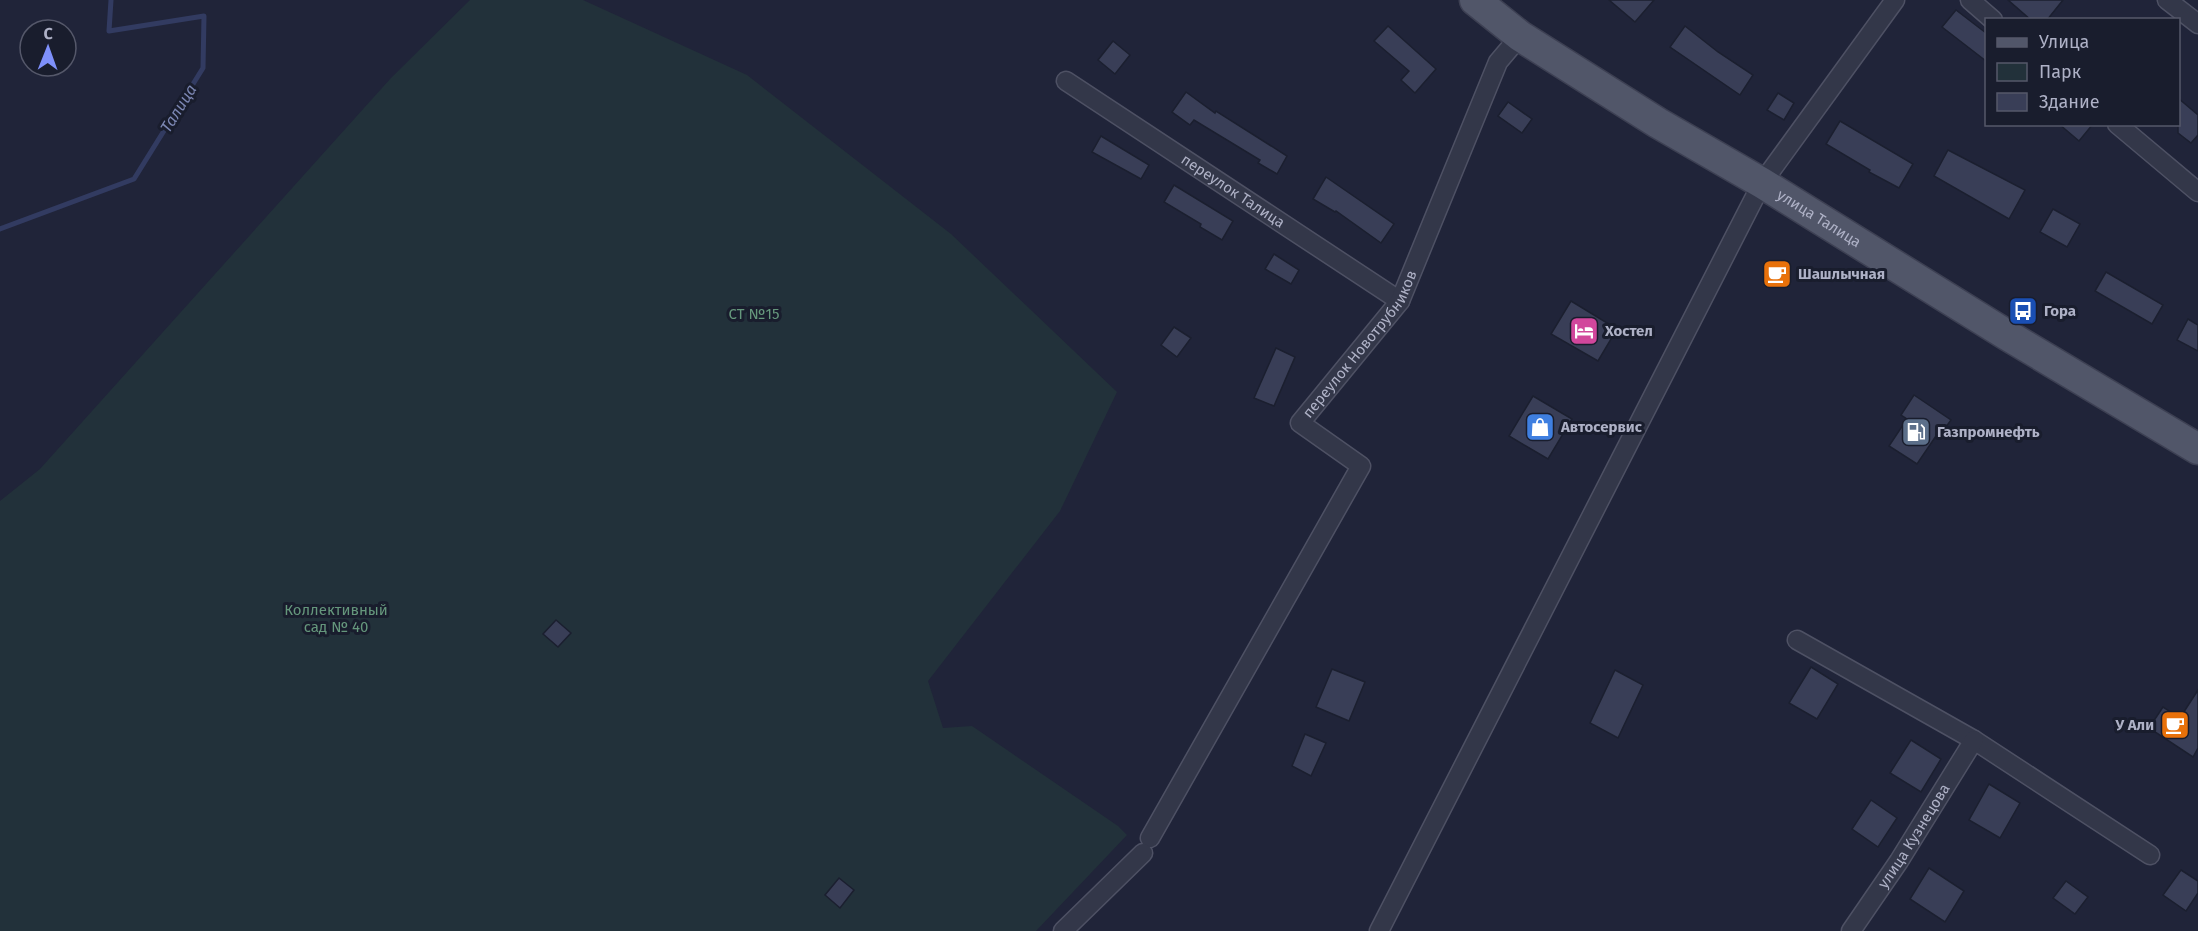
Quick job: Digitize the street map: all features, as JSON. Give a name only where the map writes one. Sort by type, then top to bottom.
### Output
[{"type":"main road","name":"улица Талица","points":[[1475,0],[1520,36],[1658,123],[1762,183],[2007,335],[2198,449]]},
{"type":"street","points":[[1379,931],[1762,183],[1894,0]]},
{"type":"street","points":[[1970,0],[1991,18]]},
{"type":"street","points":[[2167,0],[2198,24]]},
{"type":"street","name":"переулок Новотрубников","points":[[1063,931],[1147,846],[1361,466],[1300,423],[1400,301],[1498,62],[1520,36]]},
{"type":"street","name":"переулок Талица","points":[[1066,81],[1400,301]]},
{"type":"street","points":[[2120,126],[2198,192]]},
{"type":"street","points":[[1797,640],[1974,740],[2150,855]]},
{"type":"street","name":"улица Кузнецова","points":[[1851,931],[1899,861],[1974,740]]},
{"type":"green space","name":"Коллективный сад № 40","points":[[470,0],[583,0],[747,75],[951,234],[1117,392],[1060,511],[928,681],[943,728],[972,726],[1118,826],[1127,835],[1036,931],[0,931],[0,501],[40,469],[391,78]]},
{"type":"building","points":[[1609,0],[1654,0],[1635,22]]},
{"type":"building","points":[[2008,0],[2063,0],[2049,18],[2029,18]]},
{"type":"building","points":[[1956,10],[1985,32],[1985,60],[1942,27]]},
{"type":"building","points":[[1388,26],[1436,69],[1415,93],[1401,80],[1409,71],[1374,41]]},
{"type":"building","points":[[1685,26],[1718,52],[1753,75],[1740,95],[1670,47]]},
{"type":"building","points":[[1113,41],[1130,55],[1115,74],[1098,60]]},
{"type":"building","points":[[1186,92],[1215,113],[1216,111],[1287,156],[1277,174],[1258,163],[1260,160],[1194,120],[1190,125],[1172,112]]},
{"type":"building","points":[[1778,93],[1794,103],[1784,120],[1767,110]]},
{"type":"building","points":[[2180,100],[2198,115],[2198,135],[2191,143],[2178,133]]},
{"type":"building","points":[[1508,102],[1532,119],[1522,133],[1498,116]]},
{"type":"building","points":[[1840,121],[1913,164],[1899,188],[1826,144]]},
{"type":"building","points":[[2061,126],[2091,126],[2079,141]]},
{"type":"building","points":[[1101,136],[1149,165],[1141,179],[1092,152]]},
{"type":"building","points":[[1948,150],[2025,190],[2009,219],[1934,176]]},
{"type":"building","points":[[1326,177],[1394,224],[1381,243],[1336,211],[1313,199]]},
{"type":"building","points":[[1174,185],[1233,221],[1222,240],[1200,227],[1201,224],[1164,202]]},
{"type":"building","points":[[2053,209],[2080,224],[2067,247],[2040,232]]},
{"type":"building","points":[[1274,254],[1299,270],[1291,284],[1265,269]]},
{"type":"building","points":[[2106,272],[2163,305],[2152,324],[2095,291]]},
{"type":"building","name":"Хостел","points":[[1571,301],[1617,329],[1598,361],[1551,334]]},
{"type":"building","points":[[2188,319],[2198,325],[2198,351],[2177,340]]},
{"type":"building","points":[[1174,327],[1191,338],[1177,357],[1161,345]]},
{"type":"building","points":[[1276,348],[1295,357],[1274,406],[1254,398]]},
{"type":"building","points":[[1914,395],[1951,420],[1938,438],[1936,436],[1917,464],[1889,446],[1907,419],[1901,415]]},
{"type":"building","name":"Автосервис","points":[[1533,396],[1572,419],[1548,459],[1509,436]]},
{"type":"building","points":[[556,620],[571,633],[558,647],[543,634]]},
{"type":"building","points":[[1811,667],[1838,684],[1817,719],[1789,703]]},
{"type":"building","points":[[1332,669],[1365,682],[1349,721],[1316,707]]},
{"type":"building","points":[[1615,670],[1643,685],[1618,738],[1590,723]]},
{"type":"building","name":"У Али","points":[[2198,690],[2198,748],[2193,757],[2149,728],[2163,707],[2180,718]]},
{"type":"building","points":[[1305,734],[1326,743],[1311,776],[1292,766]]},
{"type":"building","points":[[1911,740],[1941,759],[1921,792],[1890,773]]},
{"type":"building","points":[[1989,784],[2020,803],[2000,838],[1969,820]]},
{"type":"building","points":[[1871,800],[1897,818],[1878,847],[1852,829]]},
{"type":"building","points":[[1929,868],[1964,891],[1945,922],[1910,899]]},
{"type":"building","points":[[2181,870],[2198,881],[2198,893],[2186,911],[2163,895]]},
{"type":"building","points":[[839,878],[854,890],[840,908],[825,895]]},
{"type":"building","points":[[2066,881],[2088,897],[2075,914],[2053,898]]},
{"type":"waterway","name":"Талица","points":[[0,229],[134,179],[203,68],[204,16],[109,31],[111,0]]},
{"type":"place","name":"Шашлычная","points":[[1777,274]]},
{"type":"place","name":"Гора","points":[[2023,311]]},
{"type":"place","name":"Хостел","points":[[1584,331]]},
{"type":"place","name":"Автосервис","points":[[1540,427]]},
{"type":"place","name":"Газпромнефть","points":[[1916,432]]},
{"type":"place","name":"У Али","points":[[2175,725]]},
{"type":"park label","name":"СТ №15","points":[[754,314]]}]
